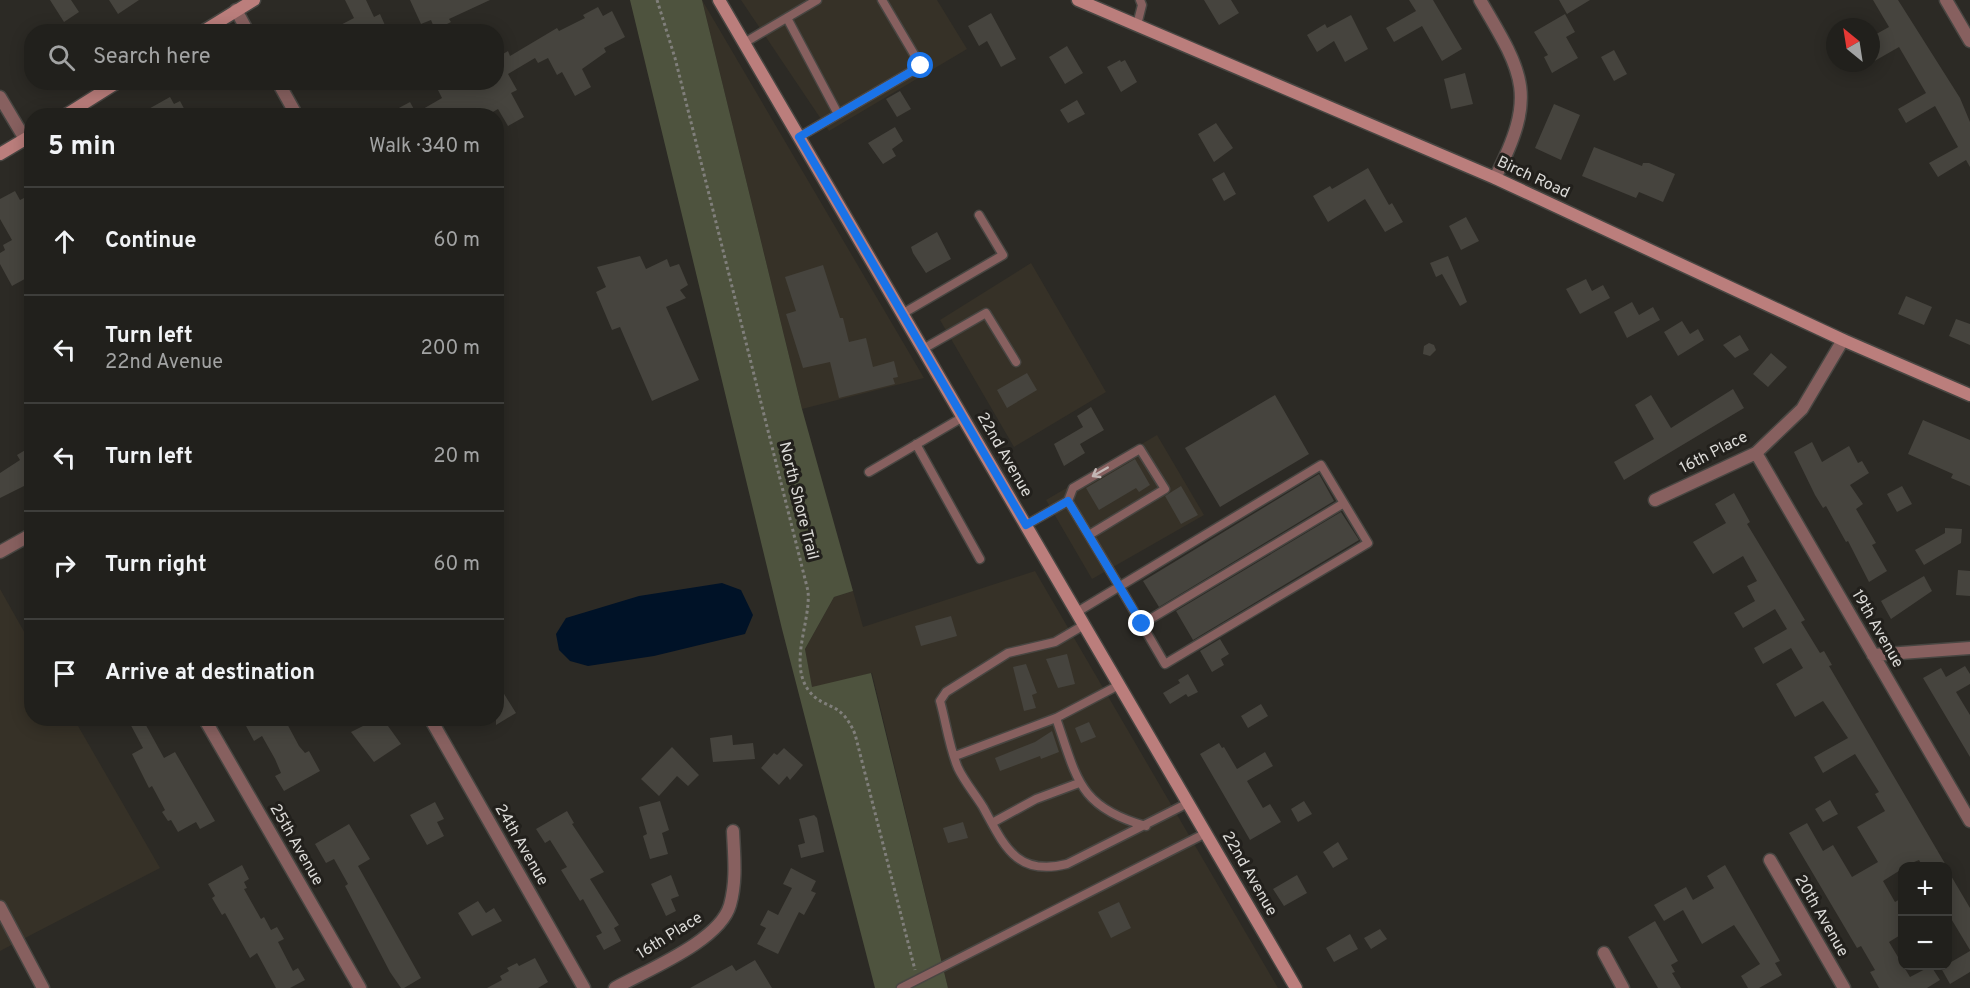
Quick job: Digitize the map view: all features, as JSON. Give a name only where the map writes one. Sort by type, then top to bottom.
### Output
[{"type":"street","points":[[214,24],[254,0]]},
{"type":"street","name":"22nd Avenue","points":[[719,0],[1296,988]]},
{"type":"street","name":"Birch Road","points":[[1078,0],[1495,178],[1843,340],[1970,395]]},
{"type":"street","points":[[1479,0],[1507,46],[1518,72],[1522,100],[1517,130],[1495,178]]},
{"type":"street","points":[[1946,0],[1970,41]]},
{"type":"street","points":[[236,10],[244,24]]},
{"type":"street","points":[[77,108],[105,90]]},
{"type":"street","points":[[282,90],[293,108]]},
{"type":"street","points":[[0,96],[24,131]]},
{"type":"street","points":[[0,154],[24,139]]},
{"type":"street","name":"16th Place","points":[[1655,500],[1756,453],[1802,409],[1843,340]]},
{"type":"street","name":"19th Avenue","points":[[1756,453],[1970,821]]},
{"type":"street","points":[[0,552],[24,538]]},
{"type":"street","points":[[1873,655],[1970,648]]},
{"type":"street","name":"25th Avenue","points":[[209,726],[360,988]]},
{"type":"street","name":"24th Avenue","points":[[435,726],[584,988]]},
{"type":"street","name":"16th Place","points":[[615,988],[713,932],[729,908],[735,876],[733,831]]},
{"type":"street","name":"20th Avenue","points":[[1770,860],[1844,988]]},
{"type":"street","points":[[0,907],[43,988]]},
{"type":"street","points":[[1604,954],[1623,988]]},
{"type":"lane","points":[[744,43],[817,0]]},
{"type":"lane","points":[[799,137],[921,66],[882,0]]},
{"type":"lane","points":[[1137,25],[1142,5],[1140,0]]},
{"type":"lane","points":[[787,18],[838,114]]},
{"type":"lane","points":[[902,314],[1003,255],[979,215]]},
{"type":"lane","points":[[923,349],[986,314],[1016,362]]},
{"type":"lane","points":[[869,472],[963,417]]},
{"type":"lane","points":[[916,444],[980,559]]},
{"type":"lane","points":[[1026,525],[1068,501],[1073,488],[1140,449],[1165,489],[1089,535]]},
{"type":"lane","points":[[1068,501],[1120,586],[1165,664],[1368,543],[1321,465],[1120,586],[1077,612]]},
{"type":"lane","points":[[1142,624],[1344,503]]},
{"type":"lane","points":[[1084,626],[1055,642],[1008,653],[946,692],[940,701],[958,768],[1006,848],[1019,860],[1035,866],[1051,868],[1067,864],[1188,803]]},
{"type":"lane","points":[[955,756],[1056,718],[1119,685]]},
{"type":"lane","points":[[1056,718],[1078,783],[1094,802],[1118,818],[1146,826]]},
{"type":"lane","points":[[992,823],[1036,799],[1078,783]]},
{"type":"lane","points":[[901,988],[1206,833]]},
{"type":"path","name":"North Shore Trail","points":[[657,0],[675,58],[808,591],[808,616],[800,652],[802,673],[809,690],[840,709],[848,718],[855,734],[918,980]]},
{"type":"shaded area","points":[[702,0],[924,378],[802,409]]},
{"type":"shaded area","points":[[741,0],[937,0],[967,49],[829,131]]},
{"type":"shaded area","points":[[1031,263],[1106,392],[1014,447],[940,320]]},
{"type":"shaded area","points":[[1157,435],[1204,515],[1092,579],[1046,500]]},
{"type":"shaded area","points":[[1035,571],[1278,988],[948,988],[872,673],[812,688],[805,649],[834,597],[853,591],[863,627]]},
{"type":"shaded area","points":[[0,589],[24,632],[24,726],[78,726],[160,868],[0,951]]},
{"type":"green space","points":[[630,0],[702,0],[802,409],[853,591],[834,597],[805,649],[812,687],[871,673],[948,988],[875,988],[782,629]]},
{"type":"water","points":[[722,583],[741,590],[753,615],[745,634],[654,656],[588,666],[570,661],[559,650],[556,634],[566,618],[639,596]]},
{"type":"building","points":[[50,0],[71,0],[79,12],[64,22]]},
{"type":"building","points":[[109,0],[139,0],[118,14]]},
{"type":"building","points":[[345,0],[366,0],[374,17],[380,14],[384,24],[342,24],[354,18]]},
{"type":"building","points":[[410,0],[490,0],[449,19],[451,22],[447,24],[433,24],[431,20],[421,24]]},
{"type":"building","points":[[1204,0],[1231,0],[1239,13],[1219,25]]},
{"type":"building","points":[[1409,0],[1433,0],[1462,49],[1442,61],[1422,26],[1394,42],[1386,28],[1416,11]]},
{"type":"building","points":[[1559,0],[1590,0],[1567,14]]},
{"type":"building","points":[[1873,0],[1898,0],[1960,98],[1970,122],[1970,167],[1966,160],[1938,177],[1929,163],[1958,147],[1935,106],[1906,123],[1898,109],[1926,93],[1899,47],[1880,58],[1880,32],[1889,27]]},
{"type":"building","points":[[598,7],[603,16],[612,11],[625,37],[604,48],[606,52],[582,69],[591,87],[575,96],[562,72],[557,75],[548,58],[538,63],[535,58],[508,74],[517,90],[511,93],[524,117],[508,126],[504,119],[504,108],[425,108],[442,98],[438,90],[504,90],[504,53],[508,51],[510,56],[557,28],[559,31],[585,18],[583,15]]},
{"type":"building","points":[[991,13],[1016,59],[1001,67],[987,41],[979,46],[968,26]]},
{"type":"building","points":[[1565,14],[1575,32],[1566,37],[1578,58],[1552,73],[1544,57],[1548,55],[1534,32]]},
{"type":"building","points":[[1351,15],[1368,49],[1345,62],[1334,41],[1317,52],[1307,35],[1325,24],[1327,28]]},
{"type":"building","points":[[1067,46],[1083,73],[1065,84],[1049,57]]},
{"type":"building","points":[[1614,50],[1627,74],[1614,81],[1601,57]]},
{"type":"building","points":[[1120,60],[1121,62],[1125,60],[1137,82],[1121,92],[1107,67]]},
{"type":"building","points":[[1465,73],[1473,104],[1451,109],[1444,79]]},
{"type":"building","points":[[900,91],[911,109],[897,117],[886,99]]},
{"type":"building","points":[[170,97],[174,104],[180,101],[184,108],[150,108]]},
{"type":"building","points":[[1077,100],[1085,114],[1068,123],[1060,110]]},
{"type":"building","points":[[410,102],[413,108],[399,108]]},
{"type":"building","points":[[1554,104],[1580,115],[1561,160],[1535,148]]},
{"type":"building","points":[[1216,123],[1233,148],[1214,162],[1198,134]]},
{"type":"building","points":[[895,127],[903,141],[892,149],[896,156],[883,164],[868,143]]},
{"type":"building","points":[[1594,147],[1642,166],[1643,163],[1649,163],[1675,174],[1663,202],[1639,192],[1636,198],[1582,176]]},
{"type":"building","points":[[1368,168],[1389,205],[1392,203],[1403,222],[1385,232],[1365,199],[1328,222],[1313,196],[1330,186],[1332,189]]},
{"type":"building","points":[[1224,172],[1236,194],[1224,201],[1212,179]]},
{"type":"building","points":[[15,191],[20,200],[24,198],[24,279],[12,286],[0,264],[0,253],[5,250],[3,245],[12,240],[0,219],[0,199]]},
{"type":"building","points":[[1466,217],[1479,241],[1461,250],[1449,226]]},
{"type":"building","points":[[937,232],[951,259],[926,273],[911,247]]},
{"type":"building","points":[[640,256],[646,269],[667,259],[670,267],[679,264],[688,285],[680,290],[686,298],[666,307],[699,380],[652,401],[620,327],[612,330],[596,292],[606,287],[597,267]]},
{"type":"building","points":[[1448,256],[1467,302],[1460,306],[1442,274],[1436,277],[1430,263]]},
{"type":"building","points":[[823,265],[840,318],[843,318],[849,342],[866,338],[873,367],[894,361],[898,377],[893,378],[895,384],[839,398],[830,362],[803,368],[786,314],[796,311],[785,277]]},
{"type":"building","points":[[1586,279],[1592,291],[1603,285],[1610,298],[1580,314],[1566,289]]},
{"type":"building","points":[[1906,296],[1932,307],[1924,325],[1898,314]]},
{"type":"building","points":[[1632,302],[1639,315],[1653,307],[1660,320],[1627,338],[1614,312]]},
{"type":"building","points":[[1956,319],[1970,324],[1970,345],[1949,336]]},
{"type":"building","points":[[1682,321],[1690,334],[1698,329],[1704,340],[1678,356],[1664,332]]},
{"type":"building","points":[[1740,335],[1749,350],[1735,358],[1723,345]]},
{"type":"building","points":[[1429,343],[1434,345],[1436,350],[1430,356],[1423,354],[1424,346]]},
{"type":"building","points":[[1771,353],[1787,367],[1768,387],[1753,374]]},
{"type":"building","points":[[1027,373],[1037,390],[1007,408],[997,390]]},
{"type":"building","points":[[1733,389],[1744,408],[1624,480],[1614,462],[1654,439],[1635,405],[1651,395],[1671,428]]},
{"type":"building","points":[[1275,395],[1309,454],[1220,507],[1185,448]]},
{"type":"building","points":[[1091,407],[1104,430],[1080,444],[1085,453],[1064,466],[1054,444],[1083,427],[1077,416]]},
{"type":"building","points":[[1923,420],[1970,440],[1970,486],[1951,478],[1953,474],[1908,454]]},
{"type":"building","points":[[1812,442],[1822,462],[1849,446],[1858,463],[1862,461],[1869,473],[1850,485],[1863,504],[1856,509],[1876,543],[1872,545],[1887,571],[1869,582],[1848,541],[1846,542],[1826,506],[1823,508],[1815,495],[1794,452]]},
{"type":"building","points":[[24,451],[24,486],[0,498],[0,473],[20,460],[17,455]]},
{"type":"building","points":[[1135,459],[1150,485],[1139,492],[1136,488],[1099,510],[1086,488]]},
{"type":"building","points":[[1319,474],[1334,501],[1159,607],[1143,581]]},
{"type":"building","points":[[1181,486],[1198,515],[1181,524],[1165,496]]},
{"type":"building","points":[[1902,486],[1912,504],[1897,512],[1887,494]]},
{"type":"building","points":[[1734,493],[1750,522],[1747,524],[1805,620],[1801,622],[1820,653],[1824,651],[1832,665],[1829,666],[1944,862],[1920,862],[1919,860],[1898,862],[1898,872],[1883,881],[1895,902],[1898,900],[1898,936],[1889,942],[1898,957],[1898,970],[1906,970],[1910,977],[1923,970],[1934,970],[1940,980],[1927,988],[1879,988],[1870,972],[1875,970],[1861,946],[1857,948],[1789,833],[1807,823],[1823,851],[1833,845],[1852,877],[1878,862],[1857,827],[1885,811],[1875,794],[1879,792],[1855,754],[1823,773],[1814,757],[1848,738],[1823,701],[1795,717],[1776,684],[1803,668],[1791,648],[1763,664],[1754,648],[1787,629],[1775,609],[1743,628],[1734,613],[1755,601],[1747,586],[1757,581],[1743,556],[1713,574],[1693,542],[1726,523],[1715,504]]},
{"type":"building","points":[[1341,512],[1359,540],[1193,640],[1176,611]]},
{"type":"building","points":[[1945,528],[1962,529],[1961,543],[1924,565],[1915,550],[1945,533]]},
{"type":"building","points":[[1958,570],[1970,571],[1970,596],[1956,595]]},
{"type":"building","points":[[1924,576],[1932,591],[1891,619],[1881,601]]},
{"type":"building","points":[[951,616],[957,636],[921,646],[915,626]]},
{"type":"building","points":[[1220,639],[1229,654],[1221,659],[1224,665],[1212,672],[1200,651]]},
{"type":"building","points":[[1067,654],[1075,684],[1058,688],[1046,659]]},
{"type":"building","points":[[1026,664],[1037,693],[1032,695],[1036,708],[1024,711],[1013,667]]},
{"type":"building","points":[[1965,666],[1970,674],[1970,684],[1956,692],[1970,715],[1970,757],[1923,678],[1941,668],[1946,677]]},
{"type":"building","points":[[1188,674],[1198,692],[1188,697],[1186,694],[1170,704],[1163,693],[1180,683],[1178,680]]},
{"type":"building","points":[[504,694],[516,713],[504,720]]},
{"type":"building","points":[[1261,704],[1268,716],[1248,728],[1241,716]]},
{"type":"building","points":[[1089,722],[1096,737],[1081,743],[1075,728]]},
{"type":"building","points":[[131,726],[146,726],[164,758],[175,752],[215,821],[200,829],[196,822],[178,832],[171,820],[168,821],[162,812],[165,810],[152,786],[149,788],[132,754],[143,748]]},
{"type":"building","points":[[246,726],[288,726],[299,746],[305,753],[309,751],[320,771],[284,791],[275,776],[281,773],[262,736],[254,741]]},
{"type":"building","points":[[363,726],[388,726],[401,744],[374,762],[351,732]]},
{"type":"building","points":[[1052,731],[1059,752],[1041,759],[1040,756],[1000,771],[995,758],[1035,742]]},
{"type":"building","points":[[732,735],[733,745],[753,743],[755,759],[713,762],[710,738]]},
{"type":"building","points":[[1219,743],[1222,748],[1224,747],[1237,769],[1265,752],[1273,766],[1247,781],[1263,808],[1270,804],[1281,822],[1250,840],[1200,754]]},
{"type":"building","points":[[672,747],[699,775],[688,786],[677,776],[659,796],[641,779]]},
{"type":"building","points":[[784,748],[803,765],[790,780],[787,776],[779,785],[761,768],[774,753],[777,755]]},
{"type":"building","points":[[1830,800],[1838,814],[1823,822],[1815,809]]},
{"type":"building","points":[[660,801],[669,830],[662,833],[668,854],[650,859],[643,836],[647,834],[639,807]]},
{"type":"building","points":[[1304,801],[1312,814],[1298,822],[1291,809]]},
{"type":"building","points":[[435,802],[444,819],[437,822],[444,836],[427,845],[410,815]]},
{"type":"building","points":[[567,811],[574,823],[572,824],[604,872],[590,879],[619,925],[614,928],[621,941],[604,950],[596,936],[602,933],[583,899],[580,901],[561,870],[567,867],[550,840],[545,843],[536,829]]},
{"type":"building","points":[[814,815],[817,818],[824,852],[801,858],[798,845],[805,843],[799,819]]},
{"type":"building","points":[[963,822],[968,838],[948,843],[943,828]]},
{"type":"building","points":[[349,824],[370,859],[358,866],[421,978],[404,988],[401,988],[390,972],[345,886],[348,884],[334,859],[326,863],[315,844]]},
{"type":"building","points":[[1338,842],[1348,859],[1333,868],[1323,852]]},
{"type":"building","points":[[242,865],[249,879],[244,882],[247,888],[244,889],[261,919],[264,917],[271,930],[277,927],[284,939],[278,942],[293,971],[298,968],[305,980],[290,988],[276,988],[257,953],[250,958],[225,913],[222,915],[212,898],[215,896],[208,884]]},
{"type":"building","points":[[1725,865],[1780,961],[1775,963],[1782,975],[1759,988],[1748,988],[1741,976],[1760,964],[1734,925],[1702,944],[1683,910],[1664,921],[1654,905],[1686,887],[1693,900],[1714,888],[1707,876]]},
{"type":"building","points":[[791,868],[816,881],[811,891],[816,893],[804,915],[799,912],[778,954],[757,944],[766,928],[760,925],[768,910],[778,915],[792,888],[783,884]]},
{"type":"building","points":[[671,875],[679,896],[671,899],[676,911],[666,916],[651,884]]},
{"type":"building","points":[[1297,875],[1307,893],[1284,906],[1273,889]]},
{"type":"building","points":[[1952,877],[1970,908],[1970,950],[1952,920]]},
{"type":"building","points":[[478,901],[486,913],[494,908],[502,921],[472,936],[458,913]]},
{"type":"building","points":[[1119,902],[1131,928],[1111,938],[1098,912]]},
{"type":"building","points":[[1655,921],[1678,961],[1671,965],[1675,972],[1672,973],[1681,988],[1658,988],[1628,937]]},
{"type":"building","points":[[1380,929],[1387,939],[1371,949],[1364,938]]},
{"type":"building","points":[[1350,934],[1358,949],[1334,962],[1326,948]]},
{"type":"building","points":[[1970,951],[1970,972],[1950,984],[1942,970],[1952,970],[1952,962]]},
{"type":"building","points":[[535,958],[548,982],[538,988],[487,988],[502,980],[500,976],[509,971],[507,968],[517,963],[519,966]]},
{"type":"building","points":[[755,960],[772,988],[690,988],[732,965],[736,971]]},
{"type":"route","points":[[921,66],[799,137],[1026,525],[1068,501],[1142,624]]}]
